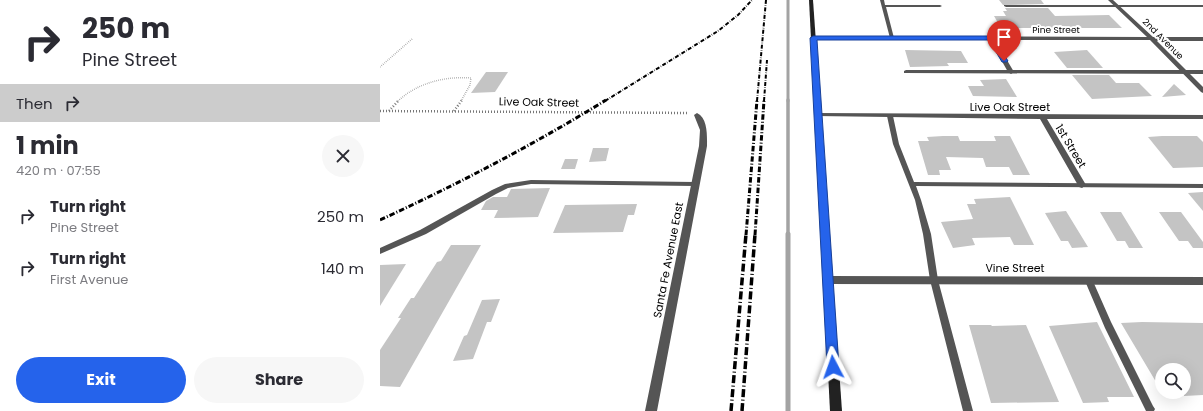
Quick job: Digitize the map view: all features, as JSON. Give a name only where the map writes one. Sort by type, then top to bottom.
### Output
[{"type":"main road","points":[[811,0],[836,411]]},
{"type":"street","name":"2nd Avenue","points":[[1110,0],[1152,39],[1203,91]]},
{"type":"street","name":"Pine Street","points":[[813,38],[1203,39]]},
{"type":"street","points":[[991,38],[1011,72]]},
{"type":"street","name":"Santa Fe Avenue East","points":[[651,411],[704,132],[703,123],[697,115]]},
{"type":"street","name":"Live Oak Street","points":[[818,115],[1203,117]]},
{"type":"street","name":"1st Street","points":[[1042,117],[1082,185]]},
{"type":"street","name":"Vine Street","points":[[828,280],[1203,281]]},
{"type":"lane","points":[[882,0],[892,38]]},
{"type":"lane","points":[[884,6],[940,6]]},
{"type":"lane","points":[[1006,6],[1203,6]]},
{"type":"lane","points":[[906,72],[1203,72]]},
{"type":"lane","points":[[890,116],[896,144],[918,200],[927,234],[934,280],[968,411]]},
{"type":"lane","points":[[380,251],[423,232],[507,186],[531,182],[695,184]]},
{"type":"lane","points":[[912,184],[1203,186]]},
{"type":"lane","points":[[1089,281],[1108,325],[1150,409]]},
{"type":"path","points":[[380,67],[412,39]]},
{"type":"path","points":[[389,111],[404,96],[430,83],[466,77],[471,78],[472,83],[462,101],[454,111]]},
{"type":"path","name":"Live Oak Street","points":[[380,111],[585,113],[678,111],[697,115]]},
{"type":"building","points":[[999,0],[1041,0],[1044,4],[1003,5]]},
{"type":"building","points":[[1005,8],[1048,8],[1055,16],[1109,15],[1122,28],[1001,28],[994,16],[1006,16],[1003,11],[1007,11]]},
{"type":"building","points":[[905,50],[961,51],[968,63],[947,63],[949,66],[910,67]]},
{"type":"building","points":[[1087,50],[1103,68],[1067,68],[1054,52]]},
{"type":"building","points":[[486,72],[508,72],[495,92],[471,93]]},
{"type":"building","points":[[1072,75],[1109,75],[1116,83],[1139,83],[1152,96],[1092,99]]},
{"type":"building","points":[[1006,79],[1017,97],[973,96],[968,86],[984,86],[980,80]]},
{"type":"building","points":[[1174,84],[1186,95],[1162,97]]},
{"type":"building","points":[[958,136],[960,141],[996,141],[994,136],[1010,136],[1030,175],[1013,175],[1009,167],[986,167],[983,158],[946,157],[951,170],[939,170],[940,175],[928,175],[918,141],[929,141],[927,137]]},
{"type":"building","points":[[1197,136],[1203,142],[1203,167],[1173,168],[1148,137]]},
{"type":"building","points":[[593,148],[609,148],[606,161],[589,162]]},
{"type":"building","points":[[565,159],[578,159],[575,169],[561,169]]},
{"type":"building","points":[[550,188],[538,217],[494,218],[498,210],[481,210],[486,201],[493,197],[507,197],[511,189]]},
{"type":"building","points":[[1203,192],[1203,211],[1188,193]]},
{"type":"building","points":[[1010,197],[1034,245],[1014,245],[1010,237],[972,238],[975,245],[953,248],[941,222],[973,219],[967,204],[976,204],[974,199]]},
{"type":"building","points":[[637,204],[634,215],[628,215],[623,232],[553,233],[565,205]]},
{"type":"building","points":[[1066,211],[1088,247],[1072,248],[1068,241],[1061,241],[1045,213]]},
{"type":"building","points":[[1100,212],[1121,212],[1143,248],[1129,248],[1125,241],[1117,241]]},
{"type":"building","points":[[1159,212],[1181,212],[1203,242],[1203,248],[1193,248],[1188,241],[1179,241]]},
{"type":"building","points":[[451,245],[481,245],[400,387],[380,386],[380,350],[401,318],[398,318],[411,298],[414,298],[437,262],[441,261]]},
{"type":"building","points":[[406,264],[380,306],[380,265]]},
{"type":"building","points":[[500,299],[491,322],[487,322],[473,359],[453,361],[464,336],[467,335],[482,300]]},
{"type":"building","points":[[1097,322],[1134,397],[1107,397],[1109,402],[1083,403],[1049,326]]},
{"type":"building","points":[[1121,323],[1203,323],[1203,395],[1191,396],[1191,363],[1155,363],[1155,380]]},
{"type":"building","points":[[969,325],[1026,325],[1059,402],[991,403]]},
{"type":"waterway","points":[[788,0],[788,411]]},
{"type":"railway","points":[[605,101],[718,31],[738,15],[752,0]]},
{"type":"railway","points":[[757,101],[766,0]]},
{"type":"railway","points":[[764,101],[767,60]]},
{"type":"railway","points":[[380,220],[495,163],[551,133],[606,100]]},
{"type":"railway","points":[[746,235],[757,100]]},
{"type":"railway","points":[[755,235],[764,100]]},
{"type":"railway","points":[[731,411],[746,234]]},
{"type":"railway","points":[[742,411],[755,234]]},
{"type":"route","points":[[833,367],[813,38],[991,38],[1004,61]]}]
